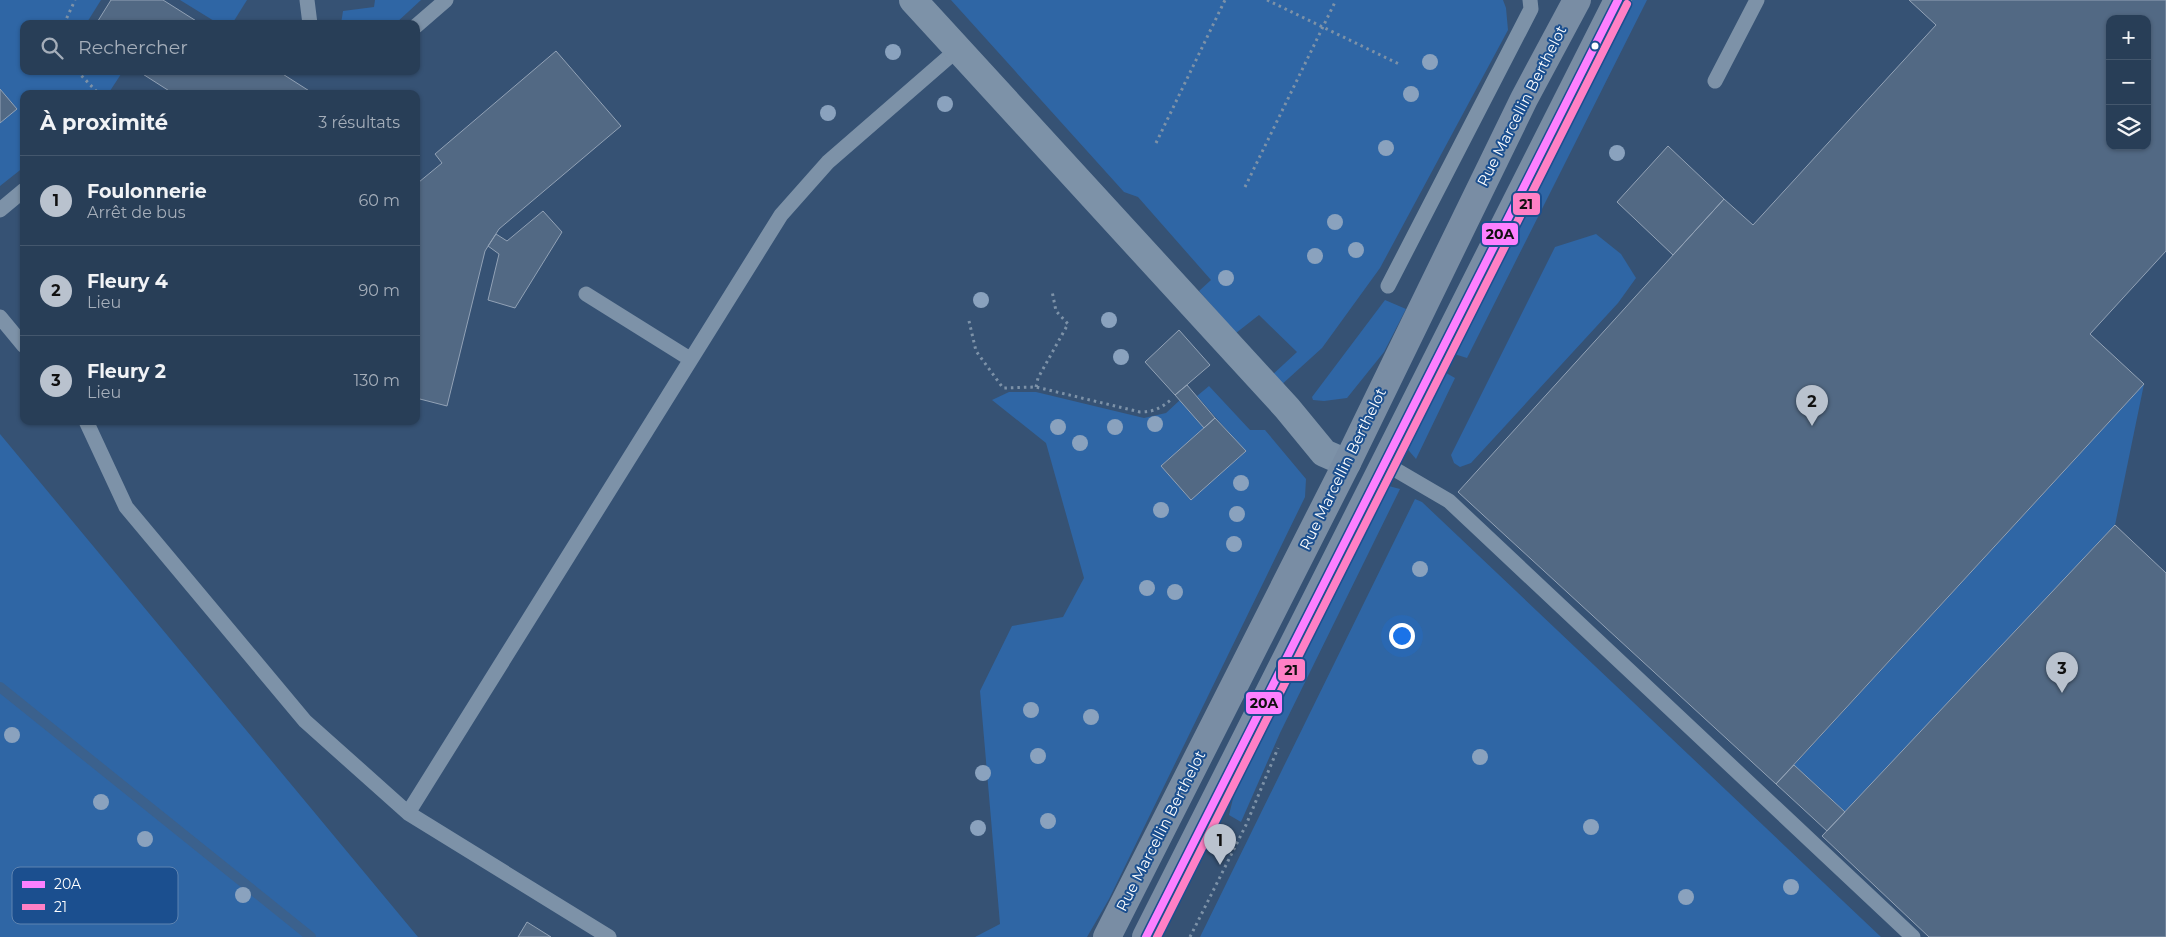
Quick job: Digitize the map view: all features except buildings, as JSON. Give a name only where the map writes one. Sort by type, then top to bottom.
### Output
[{"type":"main road","name":"Rue Marcellin Berthelot","points":[[1107,937],[1347,463],[1524,99],[1577,0]]},
{"type":"main road","points":[[1146,937],[1618,0]]},
{"type":"street","points":[[913,0],[1287,408],[1324,453],[1347,463]]},
{"type":"lane","points":[[307,0],[310,20]]},
{"type":"lane","points":[[420,23],[446,0]]},
{"type":"lane","points":[[1388,286],[1531,9],[1530,0]]},
{"type":"lane","points":[[1715,82],[1757,0]]},
{"type":"lane","points":[[408,813],[781,215],[828,162],[958,50]]},
{"type":"lane","points":[[0,210],[20,193]]},
{"type":"lane","points":[[586,294],[690,359]]},
{"type":"lane","points":[[0,317],[20,341]]},
{"type":"lane","points":[[88,425],[126,507],[305,721],[408,813],[609,937]]},
{"type":"lane","points":[[1384,462],[1449,501],[1913,937]]},
{"type":"path","points":[[66,20],[75,0]]},
{"type":"path","points":[[1156,143],[1225,0]]},
{"type":"path","points":[[1267,0],[1401,65]]},
{"type":"path","points":[[1245,186],[1336,0]]},
{"type":"path","points":[[81,75],[95,90]]},
{"type":"path","points":[[1036,388],[1038,378],[1068,324],[1056,310],[1052,291]]},
{"type":"path","points":[[969,321],[976,352],[1003,388],[1036,388],[1140,412],[1152,412],[1161,408],[1172,399]]},
{"type":"shaded area","points":[[0,0],[101,0],[88,20],[20,20],[20,75],[120,75],[111,90],[20,90],[20,170],[0,186]]},
{"type":"shaded area","points":[[180,0],[247,0],[234,20],[212,20]]},
{"type":"shaded area","points":[[375,0],[421,0],[399,20],[342,20],[343,11],[374,7]]},
{"type":"shaded area","points":[[951,0],[1503,0],[1506,8],[1508,30],[1380,268],[1322,348],[1279,387],[1270,377],[1297,352],[1259,315],[1236,333],[1199,291],[1211,280],[1138,197],[1124,192]]},
{"type":"shaded area","points":[[1628,0],[1647,0],[1467,358],[1451,353]]},
{"type":"shaded area","points":[[1596,234],[1621,254],[1636,278],[1618,303],[1471,463],[1460,467],[1454,463],[1451,455],[1555,247]]},
{"type":"shaded area","points":[[1385,300],[1406,309],[1384,352],[1347,398],[1324,401],[1313,400],[1312,397]]},
{"type":"shaded area","points":[[1441,370],[1455,378],[1416,459],[1404,445]]},
{"type":"shaded area","points":[[2144,384],[2115,525],[1845,812],[1794,765]]},
{"type":"shaded area","points":[[1209,386],[1250,430],[1265,430],[1306,479],[1305,497],[1109,899],[1087,937],[975,937],[1000,924],[980,691],[1012,626],[1063,617],[1084,578],[1046,443],[992,400],[1009,392],[1036,392],[1144,418],[1166,413],[1180,400],[1204,428],[1161,466],[1191,500],[1245,451],[1197,396]]},
{"type":"shaded area","points":[[0,434],[418,937],[0,937]]},
{"type":"shaded area","points":[[1385,485],[1400,489],[1280,733],[1241,822],[1229,815],[1237,782]]},
{"type":"shaded area","points":[[1415,499],[1422,502],[1881,937],[1200,937]]},
{"type":"waterway","points":[[0,687],[311,937]]},
{"type":"transit line","name":"20A","points":[[1146,937],[1618,0]]},
{"type":"transit line","name":"21","points":[[1157,937],[1627,4]]},
{"type":"place","name":"Fleury 4","points":[[1812,426]]},
{"type":"place","name":"Fleury 2","points":[[2062,693]]},
{"type":"place","name":"Foulonnerie","points":[[1220,865]]}]
